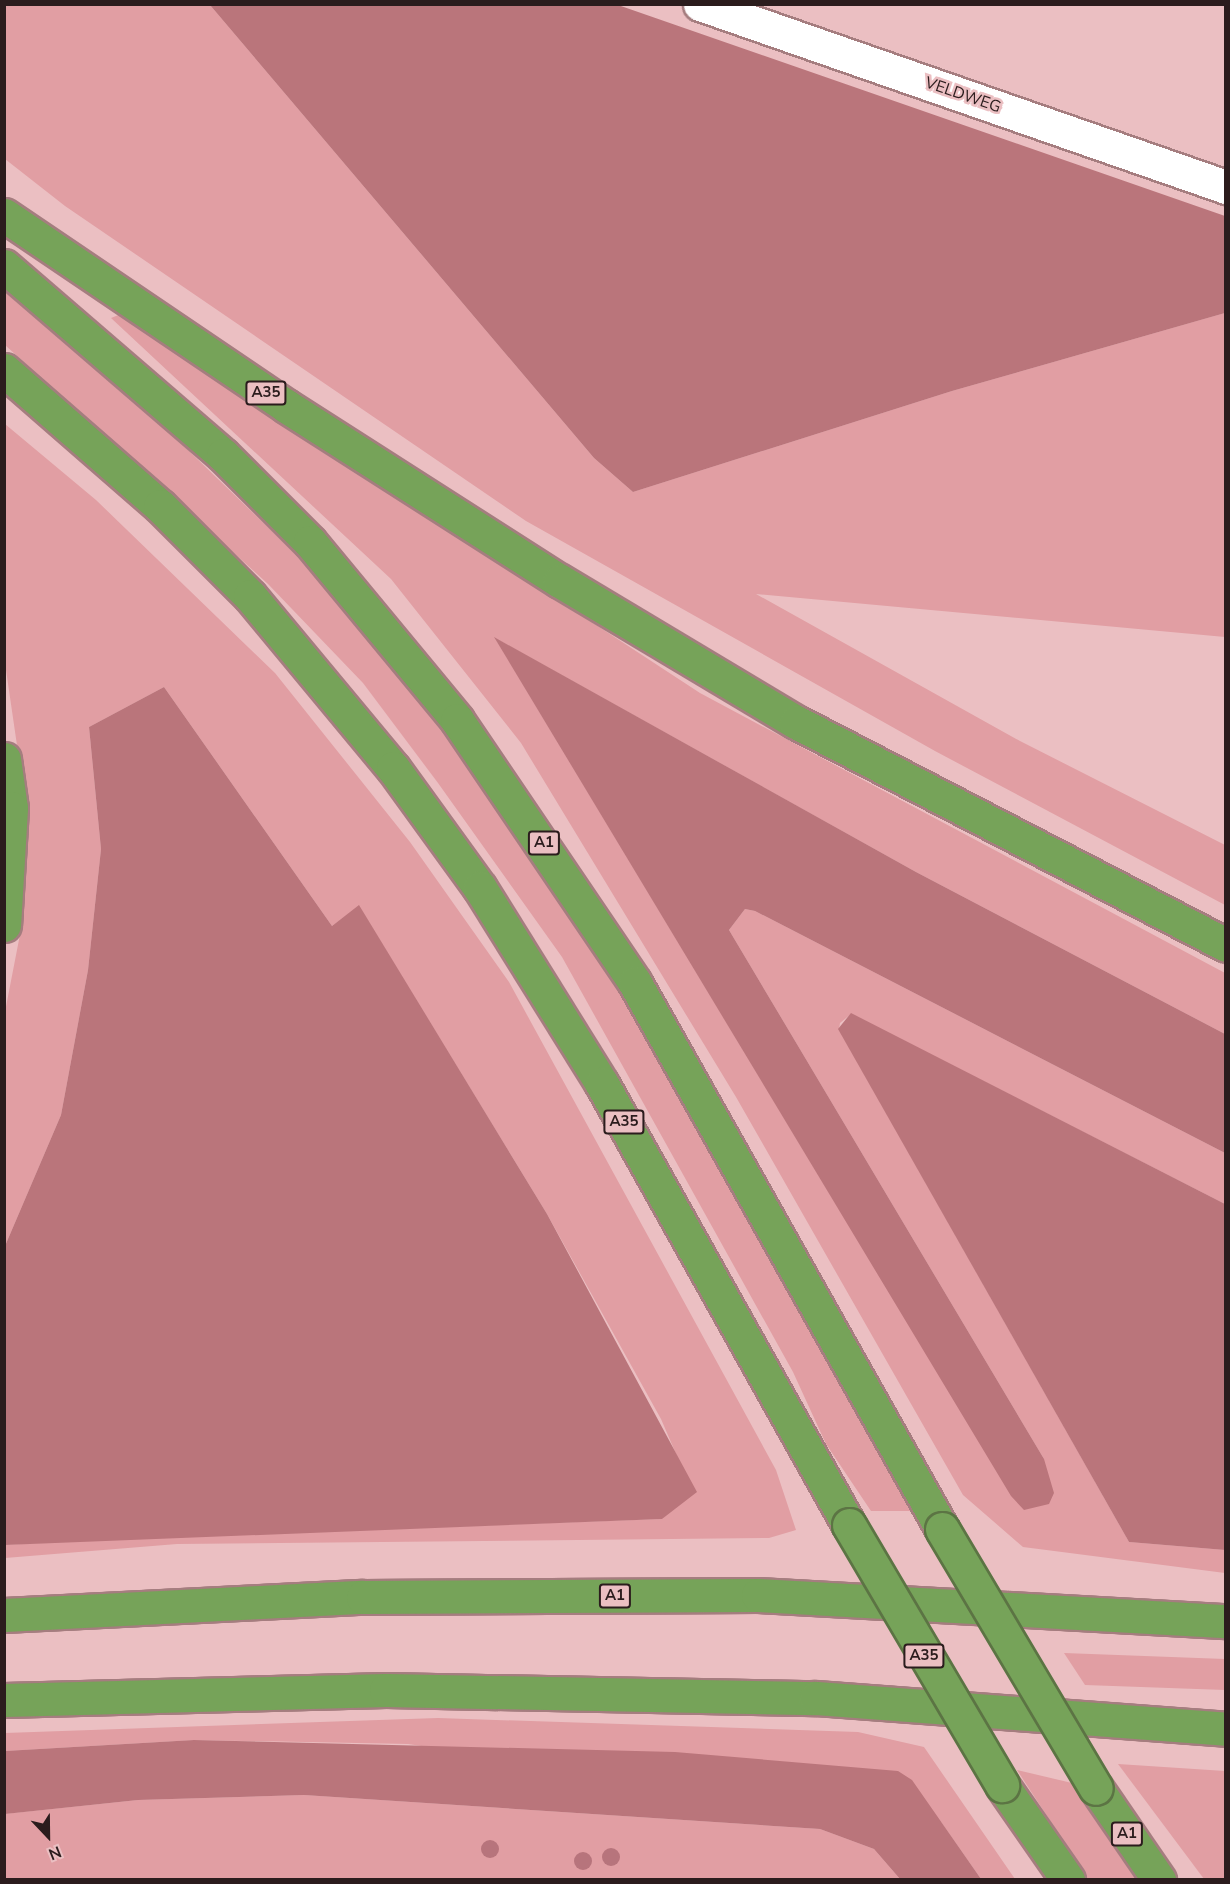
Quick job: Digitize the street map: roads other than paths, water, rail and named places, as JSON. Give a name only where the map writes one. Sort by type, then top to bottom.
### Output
[{"type":"highway","name":"A35","points":[[4,215],[286,406],[560,581],[796,722],[1226,945]]},
{"type":"highway","name":"A1","points":[[4,266],[223,455],[310,542],[457,720],[635,983],[942,1529],[1096,1788],[1159,1880]]},
{"type":"highway","name":"A35","points":[[4,370],[160,506],[250,596],[406,786],[480,888],[602,1084],[849,1525],[1002,1785],[1068,1880]]},
{"type":"highway","points":[[4,759],[11,808],[4,925]]},
{"type":"highway","name":"A1","points":[[4,1615],[363,1598],[758,1595],[1226,1621]]},
{"type":"highway","points":[[4,1700],[386,1690],[816,1698],[1226,1729]]},
{"type":"street","name":"VELDWEG","points":[[700,4],[1226,187]]}]
